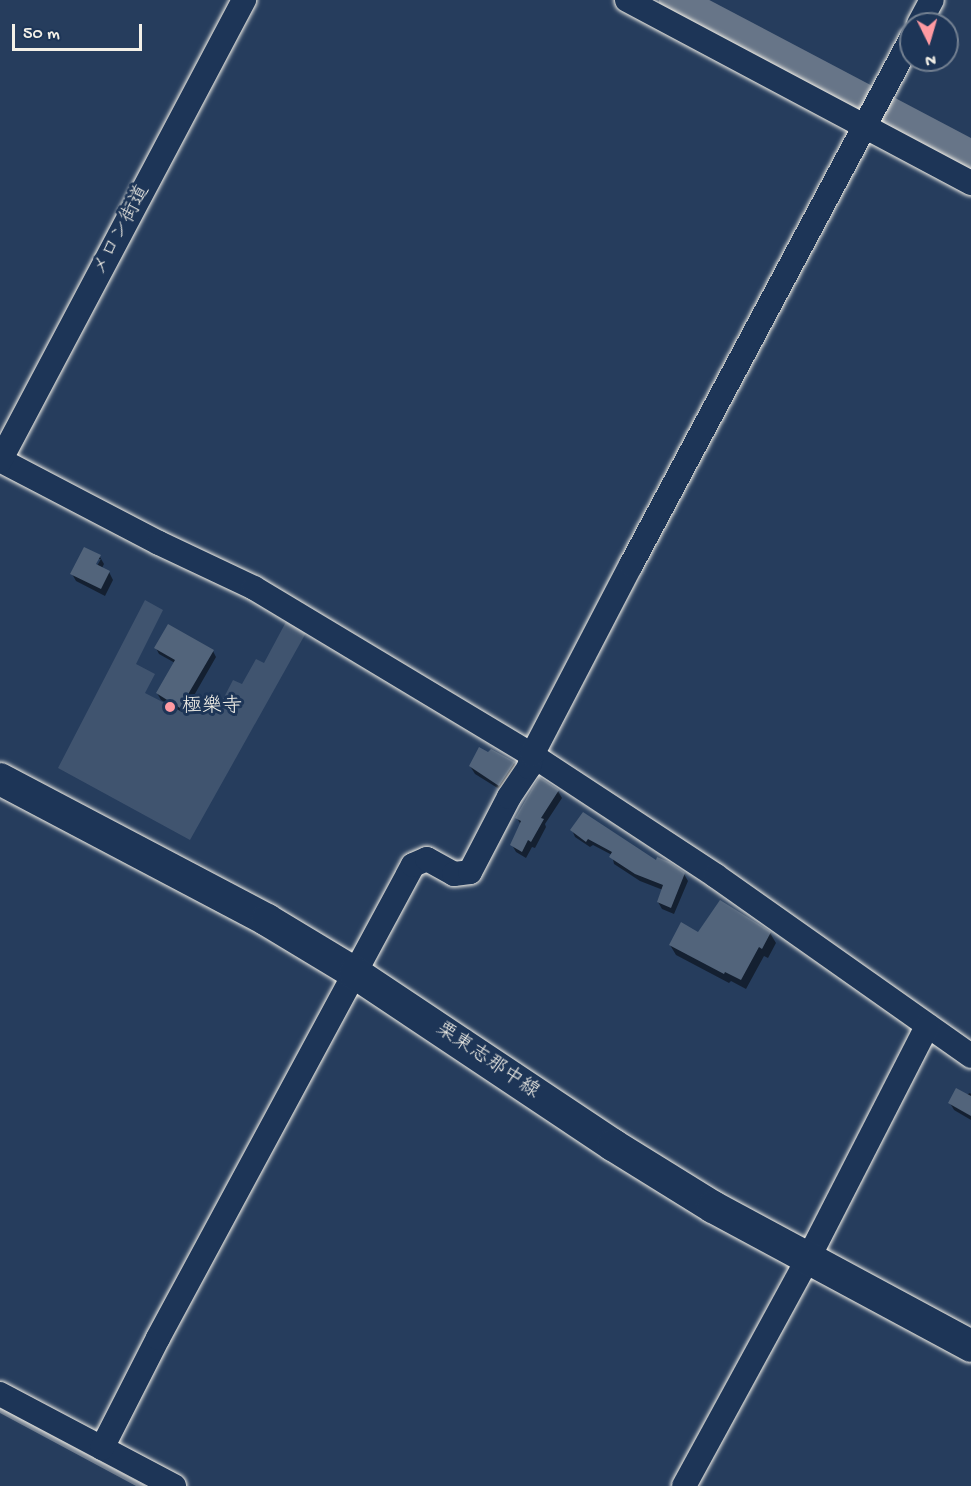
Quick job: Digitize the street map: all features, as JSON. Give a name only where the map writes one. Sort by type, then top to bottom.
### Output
[{"type":"main road","name":"栗東志那中線","points":[[0,779],[267,920],[355,973],[623,1151],[713,1207],[971,1346]]},
{"type":"street","name":"メロン街道","points":[[0,461],[244,0]]},
{"type":"street","points":[[627,0],[971,183]]},
{"type":"street","points":[[102,1448],[158,1338],[413,865],[427,859],[454,874],[470,872],[509,797],[529,767],[532,755],[631,565],[899,62]]},
{"type":"street","points":[[0,461],[159,543],[254,588],[532,755],[716,876],[971,1056]]},
{"type":"street","points":[[684,1486],[808,1259],[927,1026]]},
{"type":"street","points":[[0,1394],[174,1486]]},
{"type":"shaded area","points":[[145,600],[163,610],[136,664],[155,674],[145,693],[182,712],[192,694],[219,707],[233,680],[242,684],[256,659],[264,663],[287,620],[307,631],[190,840],[58,768]]},
{"type":"building","points":[[84,547],[101,555],[96,564],[110,571],[101,589],[70,574]]},
{"type":"building","points":[[168,624],[214,650],[180,708],[156,693],[175,660],[154,648]]},
{"type":"building","points":[[479,747],[488,752],[491,749],[515,762],[499,786],[469,766]]},
{"type":"building","points":[[539,777],[559,790],[541,818],[544,819],[531,842],[528,840],[522,852],[510,845],[521,821],[515,818]]},
{"type":"building","points":[[583,812],[656,860],[657,857],[669,862],[685,873],[671,908],[657,902],[663,885],[635,874],[609,857],[612,852],[588,839],[586,842],[570,830]]},
{"type":"building","points":[[720,900],[771,932],[762,949],[759,947],[741,980],[725,972],[724,974],[669,945],[681,922],[698,932]]},
{"type":"building","points":[[956,1088],[971,1096],[971,1116],[948,1103]]},
{"type":"waterway","points":[[675,0],[971,156]]},
{"type":"waterway","points":[[0,1410],[142,1486]]},
{"type":"place","name":"極樂寺","points":[[170,707]]}]
